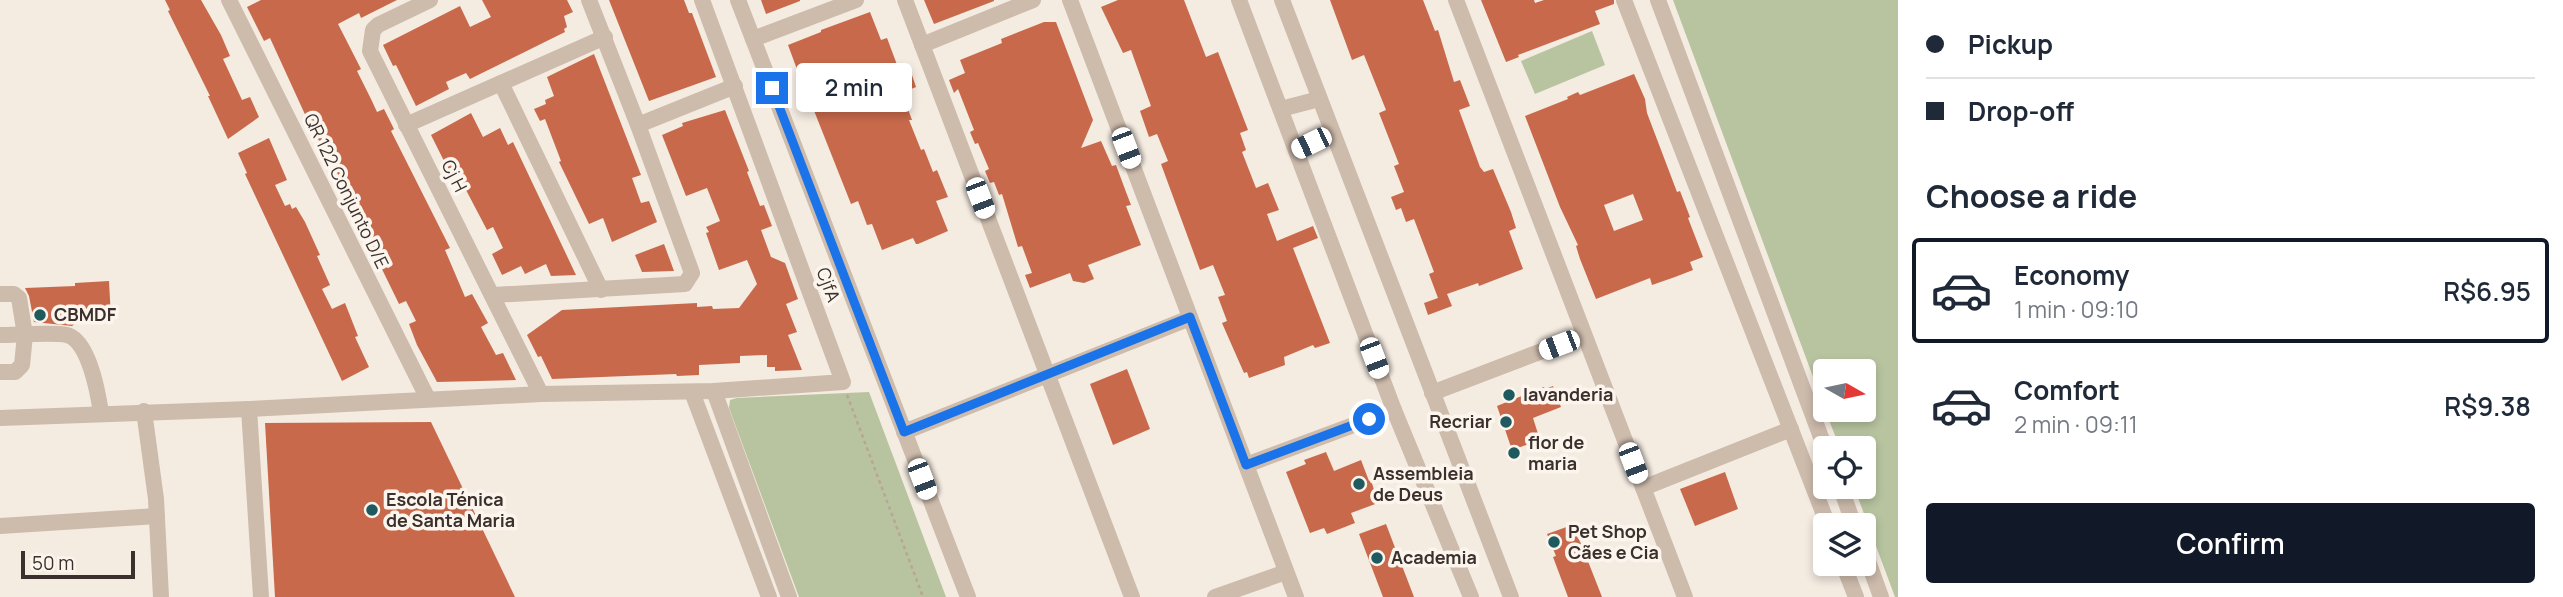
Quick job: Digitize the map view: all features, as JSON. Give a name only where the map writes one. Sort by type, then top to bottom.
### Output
[{"type":"street","name":"QR 122 Conjunto D/E","points":[[229,0],[428,399]]},
{"type":"street","points":[[493,295],[685,284],[692,273],[589,0]]},
{"type":"street","name":"CjfA","points":[[702,0],[843,382]]},
{"type":"street","points":[[738,0],[968,597]]},
{"type":"street","points":[[753,39],[856,0]]},
{"type":"street","points":[[905,0],[1132,597]]},
{"type":"street","points":[[922,45],[1033,0]]},
{"type":"street","points":[[1070,0],[1296,597]]},
{"type":"street","points":[[1239,0],[1394,410],[1471,597]]},
{"type":"street","points":[[1282,0],[1511,597]]},
{"type":"street","points":[[1456,0],[1685,597]]},
{"type":"street","points":[[1624,0],[1823,513]]},
{"type":"street","points":[[1658,0],[1821,436]]},
{"type":"street","name":"Cj H","points":[[419,2],[378,25],[373,30],[370,51],[541,394]]},
{"type":"street","points":[[406,125],[605,37]]},
{"type":"street","points":[[501,83],[601,290]]},
{"type":"street","points":[[638,125],[735,86]]},
{"type":"street","points":[[1281,109],[1319,99]]},
{"type":"street","points":[[1296,150],[1333,136]]},
{"type":"street","points":[[0,294],[14,294],[19,298],[25,335],[22,365],[15,372],[0,372]]},
{"type":"street","points":[[904,432],[1190,317]]},
{"type":"street","points":[[0,335],[67,335],[78,342],[97,388],[101,413]]},
{"type":"street","points":[[1432,393],[1584,335]]},
{"type":"street","points":[[0,418],[541,394],[692,392],[843,382]]},
{"type":"street","points":[[714,391],[789,597]]},
{"type":"street","points":[[692,392],[769,597]]},
{"type":"street","points":[[249,409],[261,597]]},
{"type":"street","points":[[1246,465],[1394,410]]},
{"type":"street","points":[[144,411],[156,499],[161,597]]},
{"type":"street","points":[[1643,488],[1791,429]]},
{"type":"street","points":[[0,526],[157,516]]},
{"type":"street","points":[[1215,597],[1286,572]]},
{"type":"street","points":[[1848,576],[1856,597]]},
{"type":"street","points":[[1873,576],[1881,597]]},
{"type":"path","points":[[843,382],[923,597]]},
{"type":"green space","points":[[1673,0],[1898,0],[1898,597],[1895,597],[1876,546],[1876,513],[1864,513],[1858,499],[1876,499],[1876,436],[1835,436],[1830,422],[1876,422],[1876,359],[1813,359],[1813,377]]},
{"type":"green space","points":[[1592,31],[1605,65],[1535,94],[1521,61]]},
{"type":"green space","points":[[869,392],[946,597],[799,597],[729,408],[730,400],[737,398]]},
{"type":"building","points":[[165,0],[201,0],[230,56],[223,59],[242,100],[250,97],[259,117],[228,139],[168,11],[170,10]]},
{"type":"building","points":[[261,0],[397,0],[361,18],[359,13],[338,24],[361,69],[357,71],[377,112],[384,109],[394,129],[391,131],[450,248],[445,250],[465,297],[472,294],[488,323],[481,327],[496,355],[503,353],[516,380],[437,382],[417,345],[409,324],[416,321],[406,301],[399,304],[379,263],[376,264],[341,180],[308,121],[270,38],[264,41],[247,7]]},
{"type":"building","points":[[482,0],[567,0],[573,12],[564,16],[567,27],[565,32],[470,79],[466,73],[446,82],[449,89],[416,106],[383,45],[460,6],[470,27],[491,17]]},
{"type":"building","points":[[609,0],[684,0],[689,13],[692,13],[716,77],[649,101]]},
{"type":"building","points":[[761,0],[800,0],[800,1],[766,14]]},
{"type":"building","points":[[924,0],[994,0],[994,1],[934,24]]},
{"type":"building","points":[[1118,0],[1184,0],[1206,57],[1218,52],[1248,130],[1240,133],[1246,150],[1242,152],[1256,188],[1268,183],[1279,210],[1267,214],[1277,241],[1313,226],[1318,238],[1293,248],[1330,343],[1315,348],[1313,345],[1284,357],[1285,365],[1249,378],[1247,372],[1244,373],[1222,323],[1227,321],[1218,297],[1225,295],[1213,265],[1200,270],[1161,164],[1168,161],[1157,134],[1149,137],[1140,111],[1151,106],[1131,50],[1123,53],[1101,7]]},
{"type":"building","points":[[1330,0],[1423,0],[1435,31],[1438,30],[1454,82],[1460,80],[1470,106],[1459,110],[1480,167],[1484,172],[1493,169],[1511,212],[1516,228],[1509,231],[1523,269],[1479,286],[1478,283],[1447,294],[1452,306],[1428,315],[1424,303],[1438,298],[1429,274],[1434,272],[1414,219],[1406,222],[1401,208],[1396,210],[1391,197],[1404,192],[1394,166],[1399,164],[1379,113],[1386,110],[1364,55],[1352,60]]},
{"type":"building","points":[[1481,0],[1534,0],[1535,3],[1544,0],[1614,0],[1614,4],[1595,11],[1600,24],[1506,62]]},
{"type":"building","points":[[870,12],[881,40],[887,38],[902,78],[912,75],[916,87],[902,93],[912,120],[909,120],[921,150],[924,149],[933,172],[937,170],[948,197],[936,201],[948,231],[918,244],[913,238],[882,250],[872,224],[867,225],[858,201],[851,204],[809,98],[821,93],[812,67],[798,72],[788,45]]},
{"type":"building","points":[[1044,22],[1056,22],[1093,120],[1081,148],[1101,141],[1112,166],[1116,165],[1131,205],[1126,206],[1141,245],[1088,265],[1094,279],[1084,283],[1073,281],[1070,273],[1030,288],[1025,275],[1032,273],[1022,246],[1018,247],[1002,194],[999,195],[994,182],[990,183],[985,171],[989,169],[970,132],[974,130],[958,89],[954,93],[949,80],[965,73],[960,60],[1002,43],[1001,39]]},
{"type":"building","points":[[594,54],[641,175],[632,178],[641,203],[649,201],[657,222],[612,242],[603,218],[589,224],[559,162],[561,161],[545,119],[540,121],[534,109],[546,104],[545,100],[554,96],[547,77]]},
{"type":"building","points":[[1634,74],[1703,257],[1690,262],[1693,270],[1652,285],[1650,278],[1596,299],[1580,259],[1576,246],[1578,245],[1560,207],[1525,116],[1568,99],[1567,97],[1578,92],[1580,95]],"holes":[[[1633,194],[1643,220],[1614,231],[1604,205]]]},
{"type":"building","points":[[725,110],[760,206],[764,205],[772,226],[761,230],[771,257],[785,263],[798,299],[786,304],[797,332],[788,335],[802,370],[775,371],[775,367],[767,367],[767,355],[740,356],[740,363],[699,365],[699,375],[552,379],[527,335],[562,310],[697,303],[697,307],[712,306],[713,309],[739,308],[757,284],[747,260],[719,270],[706,227],[720,221],[707,188],[686,196],[662,135],[683,126],[682,123]]},
{"type":"building","points":[[471,113],[483,137],[500,128],[508,145],[513,142],[576,275],[551,276],[546,264],[525,274],[521,266],[502,275],[492,254],[503,248],[493,227],[487,230],[466,190],[460,193],[431,135]]},
{"type":"building","points":[[269,138],[287,180],[275,185],[285,206],[290,204],[292,209],[296,207],[305,222],[330,285],[322,289],[332,309],[345,303],[358,336],[355,337],[369,367],[342,381],[245,174],[247,173],[238,153]]},
{"type":"building","points":[[664,244],[674,271],[642,272],[635,255]]},
{"type":"building","points":[[109,281],[111,318],[81,319],[72,326],[34,322],[25,288],[75,286],[75,283]]},
{"type":"building","points":[[1127,369],[1150,429],[1113,445],[1090,384]]},
{"type":"building","points":[[1553,386],[1561,407],[1533,418],[1540,440],[1512,450],[1497,406]]},
{"type":"building","name":"Escola Ténica de Santa Maria","points":[[431,422],[515,597],[275,597],[265,423]]},
{"type":"building","points":[[1326,452],[1334,471],[1361,460],[1378,503],[1351,513],[1355,523],[1327,534],[1324,528],[1310,533],[1286,472],[1306,464],[1304,460]]},
{"type":"building","points":[[1725,472],[1738,509],[1695,526],[1680,489]]},
{"type":"building","points":[[1386,524],[1414,597],[1383,597],[1359,534]]},
{"type":"building","points":[[1572,525],[1602,597],[1568,597],[1547,534]]},
{"type":"place","name":"CBMDF","points":[[40,315]]},
{"type":"place","name":"lavanderia","points":[[1509,395]]},
{"type":"place","name":"Recriar","points":[[1506,422]]},
{"type":"place","name":"flor de maria","points":[[1514,453]]},
{"type":"place","name":"Assembleia de Deus","points":[[1359,484]]},
{"type":"place","name":"Escola Ténica de Santa Maria","points":[[372,510]]},
{"type":"place","name":"Pet Shop Cães e Cia","points":[[1554,542]]},
{"type":"place","name":"Academia","points":[[1377,558]]},
{"type":"route","points":[[772,88],[904,432],[1190,317],[1246,465],[1369,419]]}]
